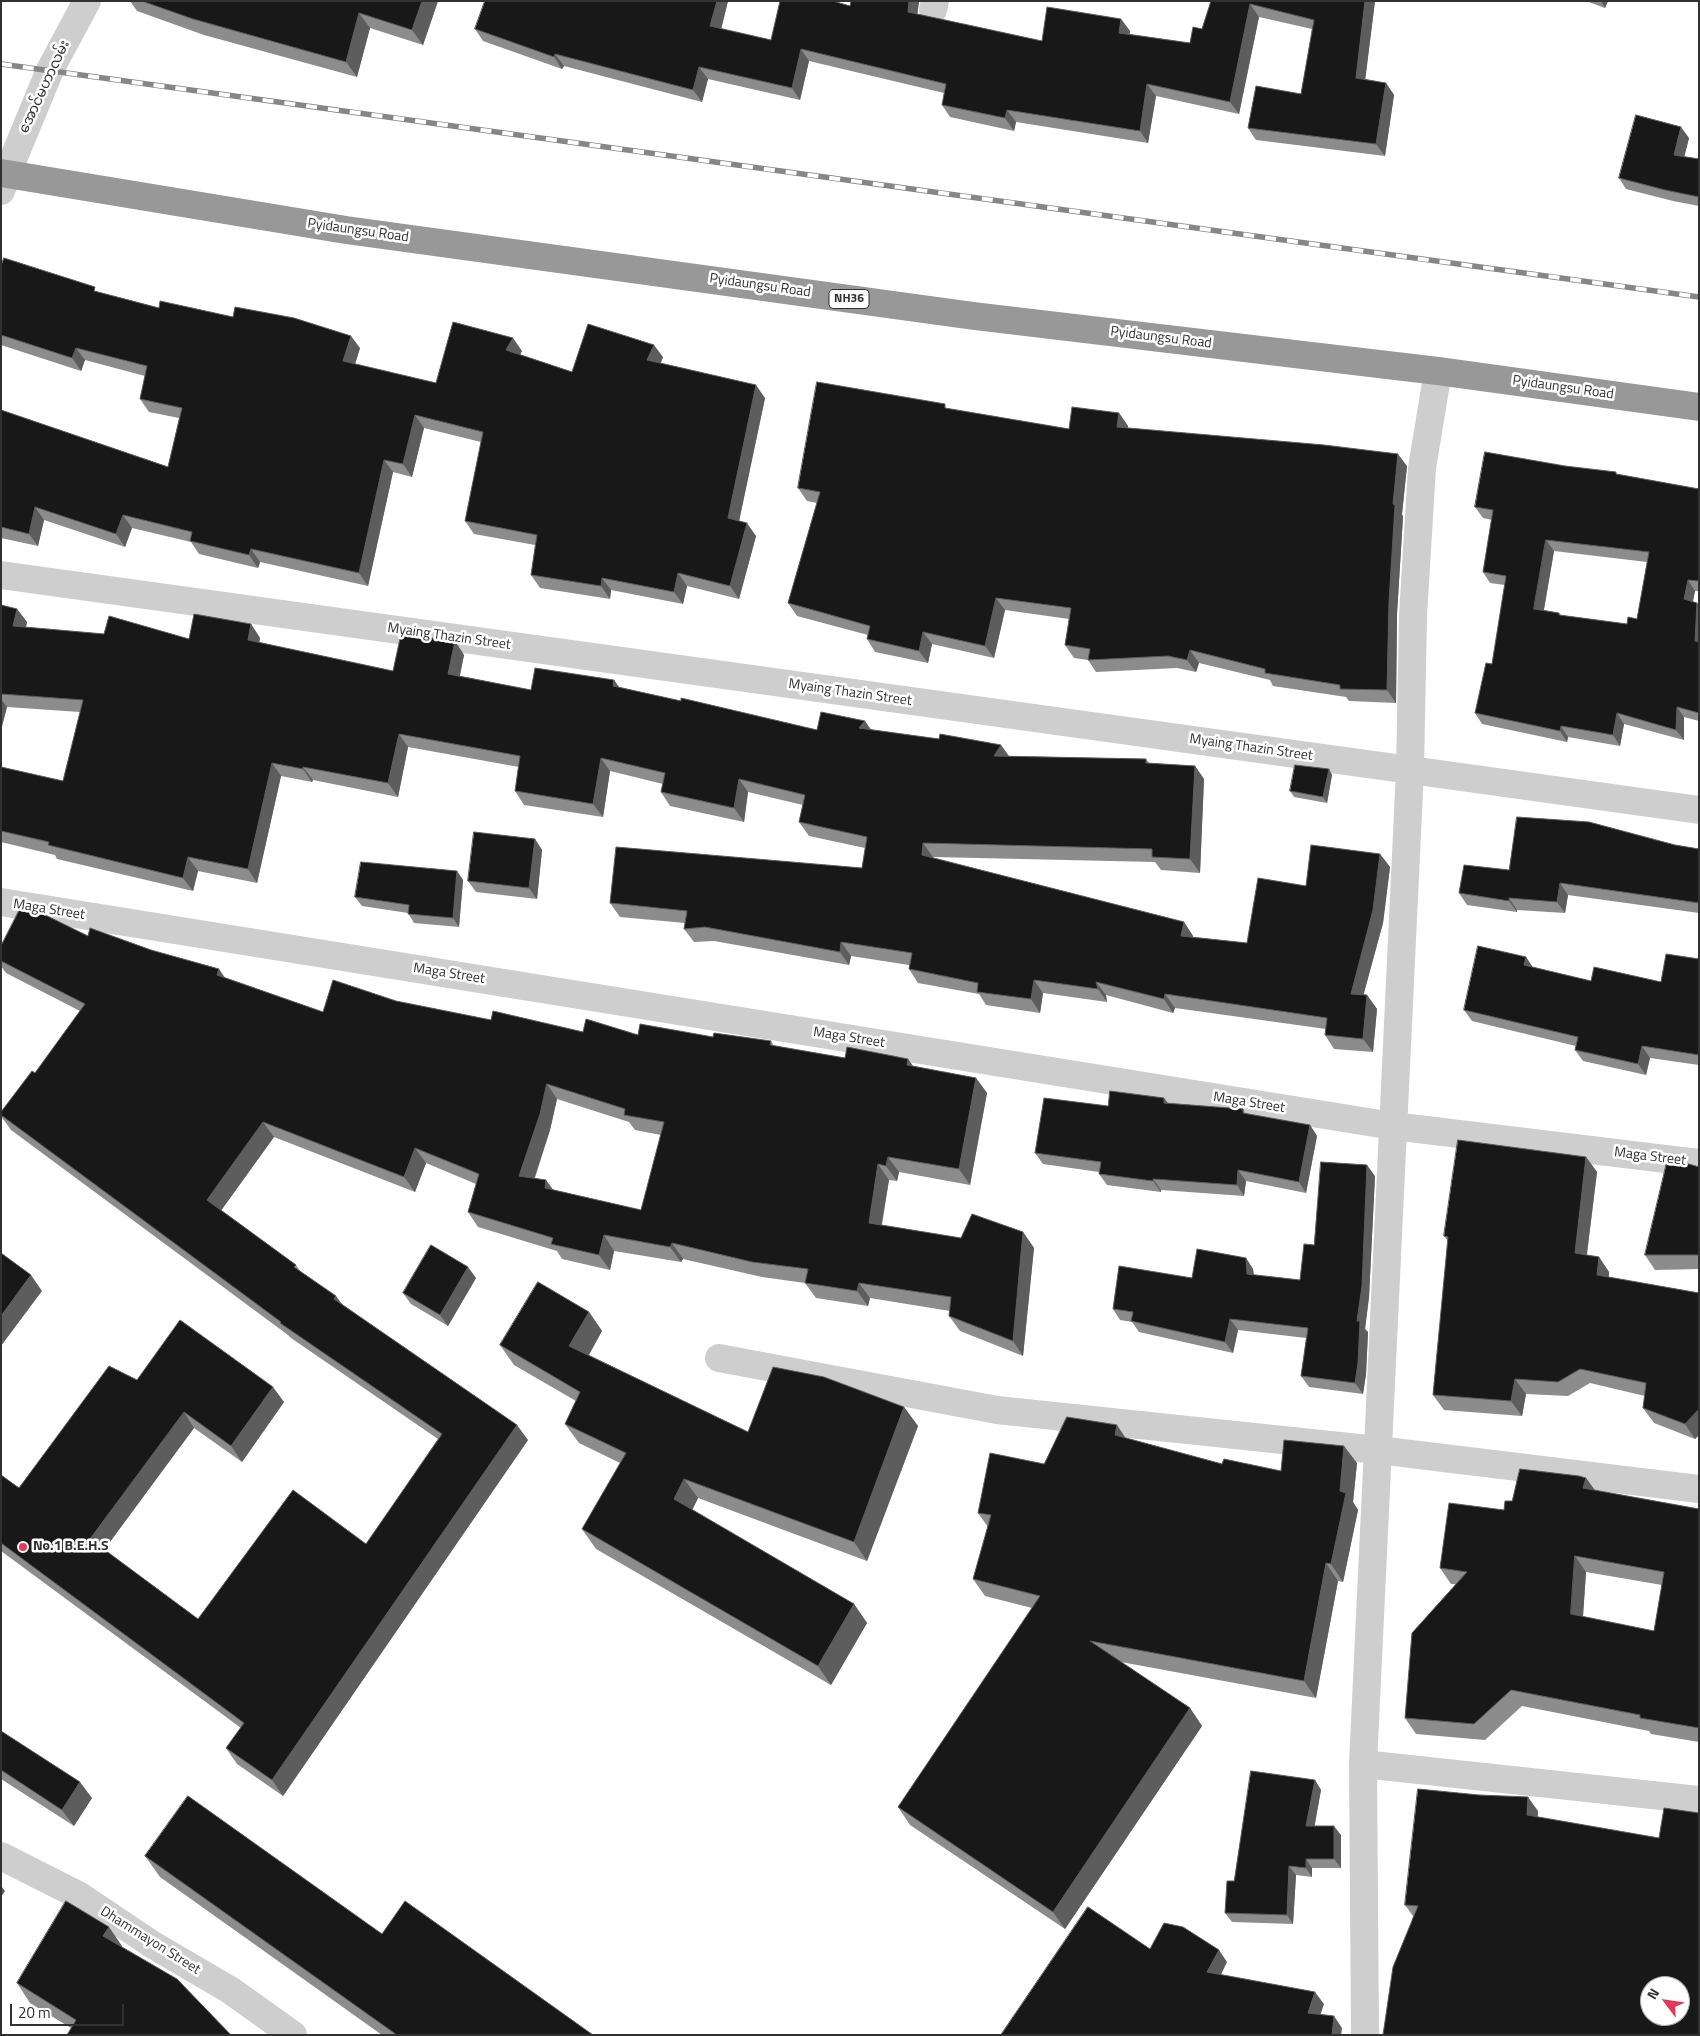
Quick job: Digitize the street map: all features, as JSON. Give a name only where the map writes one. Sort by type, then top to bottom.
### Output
[{"type":"highway","name":"Pyidaungsu Road","points":[[3,179],[365,233],[974,316],[1438,371],[1699,407]]},
{"type":"street","name":"အောင်မဟာလမ်း","points":[[3,179],[50,70],[87,1]]},
{"type":"street","points":[[1366,2035],[1363,1764],[1410,770],[1412,615],[1422,468],[1438,371]]},
{"type":"street","name":"Myaing Thazin Street","points":[[1,575],[1699,810]]},
{"type":"street","name":"Maga Street","points":[[1,902],[1394,1126],[1699,1162]]},
{"type":"street","points":[[719,1358],[997,1410],[1378,1450],[1699,1488]]},
{"type":"street","points":[[1363,1764],[1699,1800]]},
{"type":"street","name":"Dhammayon Street","points":[[1,1856],[80,1896],[153,1945],[230,1990],[293,2035]]},
{"type":"building","points":[[142,1],[422,1],[412,30],[359,13],[346,62],[193,19]]},
{"type":"building","points":[[485,1],[717,1],[710,26],[771,40],[780,1],[833,1],[850,6],[851,1],[909,1],[908,12],[1042,41],[1047,7],[1121,19],[1119,33],[1190,43],[1193,27],[1202,29],[1211,1],[1365,1],[1356,78],[1386,83],[1376,144],[1248,128],[1256,86],[1301,94],[1314,20],[1250,4],[1230,102],[1147,84],[1140,131],[1007,110],[1005,118],[942,105],[946,84],[801,49],[792,88],[699,67],[693,90],[555,54],[554,57],[475,29]]},
{"type":"building","points":[[1636,115],[1681,127],[1674,155],[1699,159],[1699,197],[1619,178]]},
{"type":"building","points":[[4,258],[95,287],[94,291],[159,308],[160,301],[233,317],[235,307],[294,318],[351,336],[343,361],[436,383],[453,322],[513,338],[506,350],[572,372],[588,324],[654,345],[647,360],[756,385],[728,518],[747,523],[730,586],[678,573],[674,592],[602,578],[601,586],[531,575],[537,535],[465,521],[483,432],[415,415],[403,464],[384,460],[359,573],[251,549],[249,555],[190,541],[192,532],[123,515],[116,534],[35,507],[29,534],[1,527],[1,410],[168,467],[182,408],[140,399],[147,366],[76,348],[72,358],[1,335],[1,266]]},
{"type":"building","points":[[817,382],[945,404],[945,408],[1069,429],[1072,407],[1119,413],[1117,427],[1324,445],[1398,454],[1393,504],[1395,505],[1389,602],[1387,690],[1340,689],[1340,685],[1265,673],[1265,669],[1190,650],[1187,660],[1168,656],[1088,660],[1090,649],[1065,645],[1071,608],[996,598],[985,646],[923,632],[919,651],[867,639],[870,626],[788,603],[820,492],[798,488]]},
{"type":"building","points":[[1485,452],[1565,466],[1616,472],[1616,474],[1699,489],[1699,581],[1688,580],[1684,599],[1697,603],[1695,641],[1699,642],[1699,713],[1677,707],[1676,730],[1617,713],[1613,735],[1561,726],[1560,731],[1475,713],[1486,663],[1492,664],[1506,576],[1483,572],[1493,510],[1475,507]],"holes":[[[1546,540],[1649,552],[1637,619],[1628,617],[1627,624],[1559,615],[1559,613],[1534,609]]]},
{"type":"building","points":[[1,605],[17,609],[13,626],[104,634],[109,616],[189,639],[194,614],[251,624],[248,640],[393,671],[401,634],[455,641],[448,674],[531,690],[535,668],[614,680],[613,686],[681,701],[681,698],[817,730],[821,712],[865,721],[859,728],[939,739],[940,734],[1001,745],[994,756],[1146,759],[1146,763],[1195,766],[1190,859],[1152,857],[1152,849],[923,843],[922,855],[1184,922],[1181,936],[1247,943],[1258,878],[1306,886],[1311,845],[1380,854],[1373,910],[1351,994],[1367,995],[1363,1039],[1325,1035],[1327,1018],[1165,994],[1164,999],[1096,982],[1098,989],[1034,980],[1031,999],[977,992],[978,983],[909,969],[912,953],[841,942],[840,952],[705,927],[684,929],[687,911],[610,903],[616,847],[862,868],[867,837],[799,822],[805,795],[739,779],[734,808],[661,792],[665,773],[601,758],[593,804],[515,791],[520,756],[399,734],[388,783],[272,763],[248,869],[188,857],[183,878],[48,845],[49,842],[1,831],[1,767],[63,781],[83,700],[1,694]]},
{"type":"building","points":[[1295,765],[1329,769],[1323,797],[1290,791]]},
{"type":"building","points":[[1517,817],[1589,822],[1675,845],[1699,849],[1699,903],[1560,883],[1557,902],[1509,898],[1509,901],[1459,893],[1464,865],[1509,870]]},
{"type":"building","points":[[474,832],[535,839],[529,888],[468,881]]},
{"type":"building","points":[[361,862],[457,871],[453,918],[408,914],[409,905],[355,897]]},
{"type":"building","points":[[21,907],[35,910],[88,936],[90,928],[151,950],[219,969],[217,975],[323,1012],[333,980],[396,1001],[491,1020],[493,1011],[583,1032],[586,1019],[638,1035],[640,1024],[713,1037],[714,1033],[771,1041],[770,1045],[845,1058],[847,1047],[908,1059],[907,1065],[976,1078],[959,1169],[888,1157],[886,1166],[878,1164],[869,1223],[961,1238],[972,1214],[1023,1232],[1013,1341],[949,1316],[951,1297],[859,1283],[857,1291],[805,1283],[808,1269],[752,1262],[672,1243],[670,1247],[604,1235],[599,1255],[551,1244],[553,1238],[468,1212],[479,1174],[415,1148],[404,1177],[263,1122],[207,1200],[296,1265],[294,1267],[336,1296],[334,1299],[517,1425],[272,1780],[226,1748],[244,1723],[1,1543],[1,1475],[19,1488],[109,1366],[137,1380],[180,1320],[273,1387],[231,1446],[184,1412],[90,1539],[198,1619],[293,1490],[366,1544],[442,1434],[280,1323],[1,1115],[1,1112],[32,1071],[35,1073],[85,1004],[1,961],[1,946]],"holes":[[[547,1084],[625,1109],[624,1115],[664,1122],[641,1210],[545,1188],[546,1180],[519,1176],[540,1114]]]},
{"type":"building","points":[[1478,946],[1526,957],[1524,965],[1591,981],[1594,967],[1661,982],[1666,954],[1699,959],[1699,1055],[1642,1046],[1638,1064],[1575,1050],[1578,1037],[1464,1010]]},
{"type":"building","points":[[1110,1091],[1164,1098],[1164,1103],[1243,1109],[1243,1113],[1310,1125],[1299,1182],[1238,1170],[1237,1185],[1153,1179],[1153,1181],[1099,1174],[1101,1162],[1035,1153],[1044,1098],[1108,1106]]},
{"type":"building","points":[[1458,1140],[1586,1157],[1575,1253],[1599,1257],[1597,1275],[1699,1293],[1699,1409],[1685,1424],[1643,1408],[1646,1383],[1580,1369],[1558,1382],[1515,1379],[1511,1401],[1433,1395],[1448,1237],[1444,1236]]},
{"type":"building","points":[[1321,1162],[1367,1165],[1362,1286],[1357,1321],[1360,1321],[1358,1363],[1355,1383],[1301,1376],[1308,1328],[1230,1319],[1225,1342],[1131,1321],[1133,1312],[1113,1309],[1119,1266],[1192,1278],[1197,1249],[1246,1258],[1247,1274],[1300,1280],[1304,1244],[1314,1245]]},
{"type":"building","points":[[1667,1162],[1699,1167],[1699,1255],[1645,1255]]},
{"type":"building","points":[[431,1245],[468,1267],[440,1315],[403,1293]]},
{"type":"building","points":[[1,1253],[31,1275],[1,1316]]},
{"type":"building","points":[[538,1282],[589,1312],[569,1346],[748,1432],[773,1367],[824,1377],[904,1407],[854,1542],[684,1479],[674,1499],[854,1604],[818,1666],[582,1529],[626,1453],[565,1424],[580,1392],[500,1345]]},
{"type":"building","points":[[1067,1417],[1117,1425],[1115,1435],[1222,1464],[1224,1459],[1281,1471],[1284,1440],[1344,1446],[1340,1491],[1346,1493],[1331,1564],[1326,1563],[1304,1681],[1090,1641],[1190,1708],[1053,1912],[898,1807],[1040,1596],[973,1579],[991,1515],[978,1513],[990,1453],[1044,1464]]},
{"type":"building","points":[[1520,1469],[1579,1476],[1586,1478],[1583,1488],[1699,1509],[1699,1728],[1640,1718],[1640,1715],[1511,1690],[1474,1724],[1405,1718],[1412,1633],[1467,1572],[1440,1568],[1449,1503],[1504,1510],[1505,1501],[1512,1501]],"holes":[[[1575,1556],[1664,1572],[1654,1631],[1571,1614]]]},
{"type":"building","points":[[1,1731],[80,1782],[62,1810],[1,1770]]},
{"type":"building","points":[[1251,1771],[1315,1780],[1306,1826],[1334,1826],[1334,1859],[1306,1859],[1306,1868],[1289,1866],[1287,1915],[1225,1913],[1227,1881],[1234,1881]]},
{"type":"building","points":[[1418,1789],[1479,1795],[1528,1797],[1527,1815],[1659,1838],[1664,1808],[1699,1813],[1699,2035],[1383,2035],[1393,1967],[1418,1906],[1405,1905]]},
{"type":"building","points":[[188,1796],[382,1934],[405,1901],[593,2035],[397,2035],[145,1856]]},
{"type":"building","points":[[66,1901],[109,1927],[103,1936],[177,1979],[231,2035],[67,2035],[76,2020],[17,1983]]},
{"type":"building","points":[[1088,1907],[1150,1949],[1164,1923],[1183,1927],[1219,1950],[1207,1972],[1315,1992],[1308,2013],[1334,2016],[1332,2035],[1001,2035]]},
{"type":"railway","points":[[1,64],[1699,297]]},
{"type":"place","name":"No.1 B.E.H.S","points":[[23,1547]]}]
